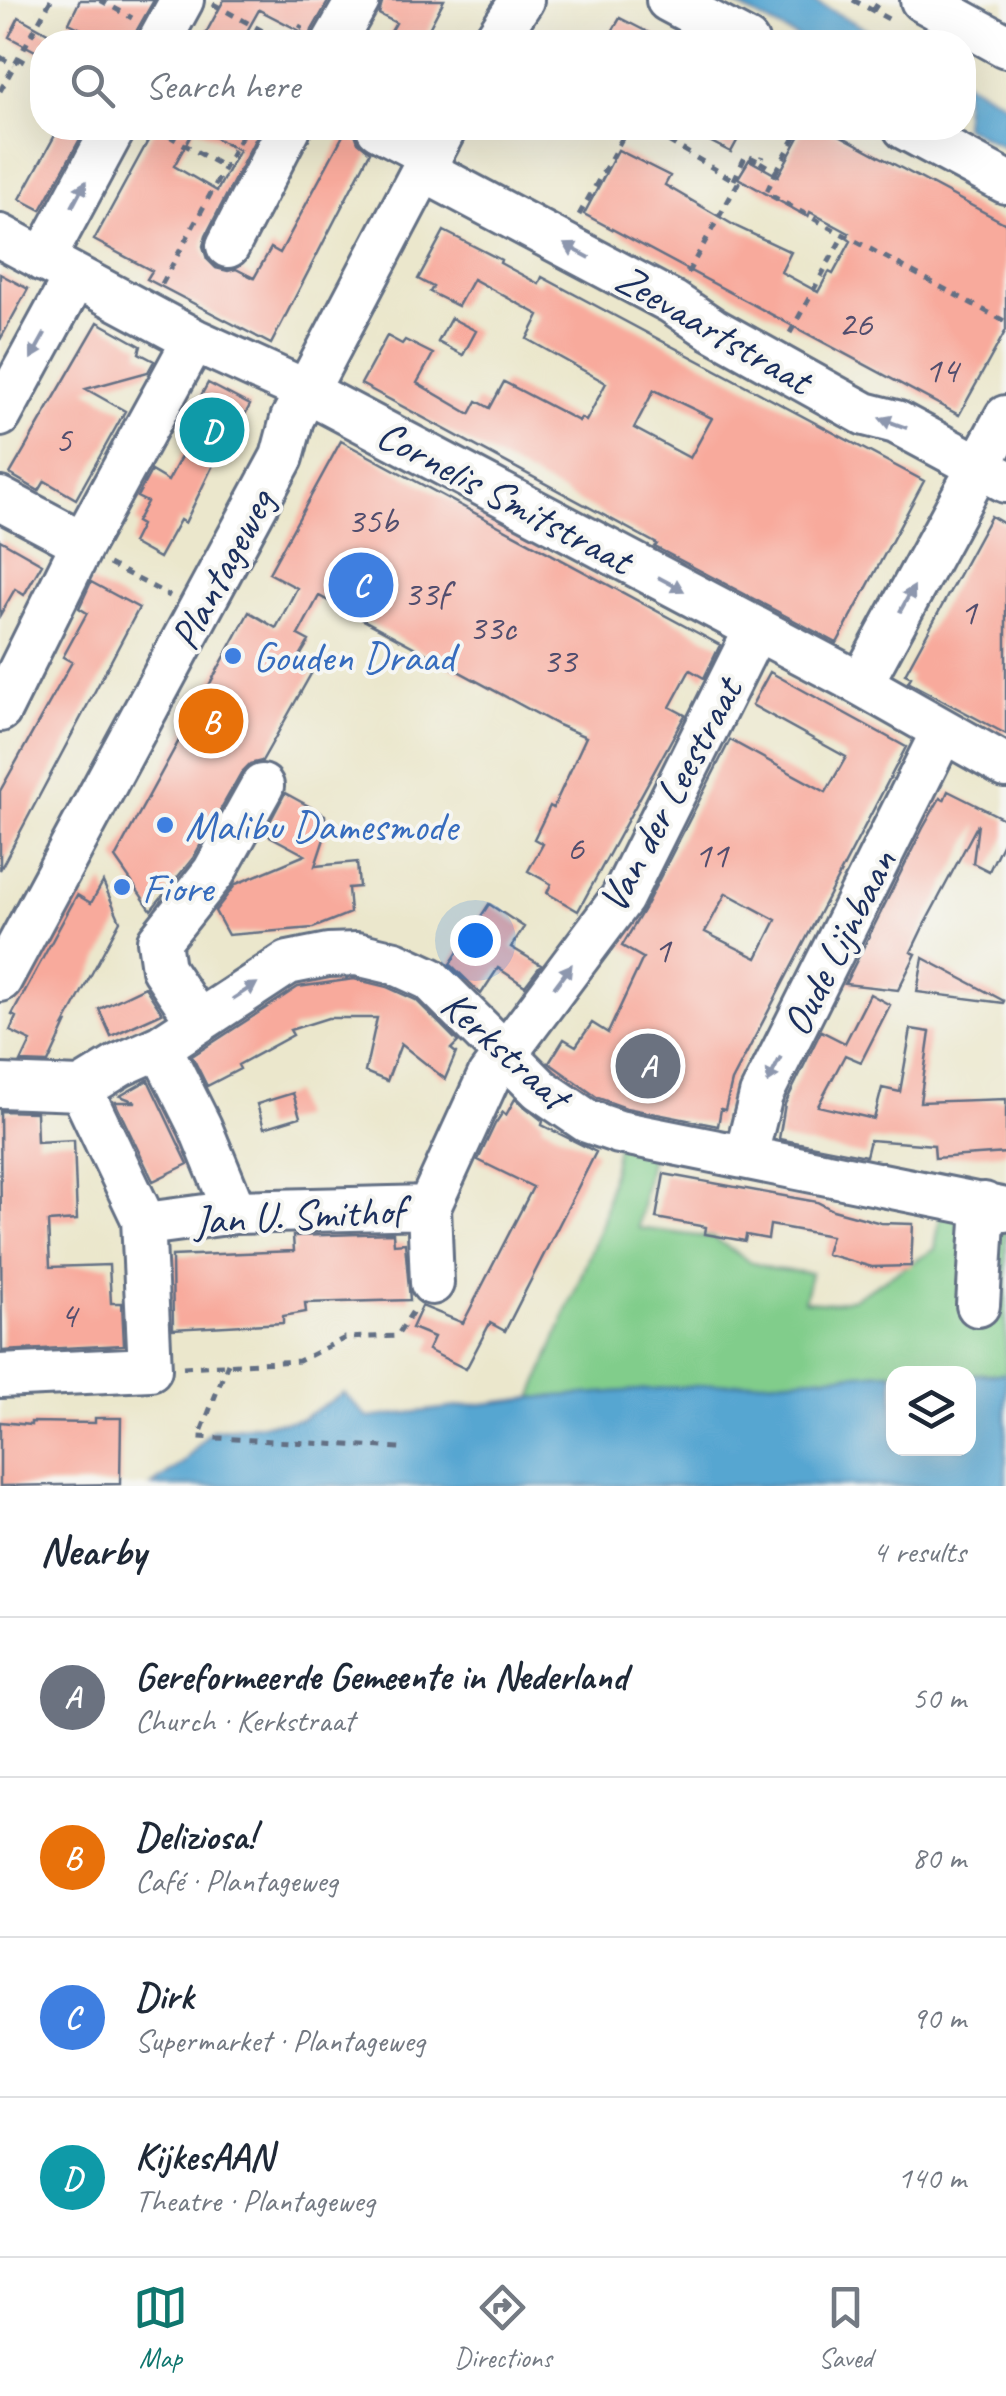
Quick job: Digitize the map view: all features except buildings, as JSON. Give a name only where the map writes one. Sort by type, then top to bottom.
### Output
[{"type":"street","points":[[166,30],[182,0]]},
{"type":"street","points":[[341,30],[358,0]]},
{"type":"street","points":[[502,30],[522,0]]},
{"type":"street","points":[[668,0],[724,30]]},
{"type":"street","points":[[922,0],[1006,46]]},
{"type":"street","points":[[0,415],[109,140]]},
{"type":"street","points":[[228,246],[283,140]]},
{"type":"street","points":[[406,140],[432,151]]},
{"type":"street","points":[[927,140],[1006,182]]},
{"type":"street","name":"Zeevaartstraat","points":[[432,151],[564,244],[865,414],[896,422],[993,474]]},
{"type":"street","name":"Plantageweg","points":[[0,980],[282,457],[299,405],[432,151]]},
{"type":"street","name":"Cornelis Smitstraat","points":[[0,236],[194,340],[299,405],[756,630],[1006,766]]},
{"type":"street","points":[[3,698],[194,340]]},
{"type":"street","name":"Plantageweg","points":[[0,923],[262,446],[299,405]]},
{"type":"street","points":[[860,684],[993,474],[1006,416]]},
{"type":"street","points":[[0,499],[83,543]]},
{"type":"street","name":"Van der Leestraat","points":[[504,1054],[622,898],[756,630]]},
{"type":"street","name":"Oude Lijnbaan","points":[[746,1155],[762,1095],[942,733]]},
{"type":"street","points":[[198,1021],[163,969],[159,941],[214,872],[262,786]]},
{"type":"street","name":"Kerkstraat","points":[[81,1089],[120,1064],[160,1047],[288,963],[357,954],[395,963],[430,980],[540,1089],[588,1121],[619,1132],[995,1207]]},
{"type":"street","points":[[160,1047],[235,1212]]},
{"type":"street","name":"Jan U. Smithof","points":[[81,1089],[143,1219],[153,1223],[235,1212],[429,1206],[489,1076],[504,1054]]},
{"type":"street","points":[[0,1086],[81,1089]]},
{"type":"street","points":[[429,1206],[432,1283]]},
{"type":"street","points":[[978,1305],[995,1207]]},
{"type":"street","points":[[0,1376],[150,1370],[143,1219]]},
{"type":"path","points":[[34,30],[51,0]]},
{"type":"path","points":[[206,0],[261,30]]},
{"type":"path","points":[[873,11],[880,0]]},
{"type":"path","points":[[0,91],[30,37]]},
{"type":"path","points":[[0,58],[30,67]]},
{"type":"path","points":[[176,140],[224,167]]},
{"type":"path","points":[[146,314],[239,140]]},
{"type":"path","points":[[564,244],[621,140]]},
{"type":"path","points":[[670,140],[738,183],[672,302]]},
{"type":"path","points":[[793,140],[766,193],[1006,322]]},
{"type":"path","points":[[734,180],[746,155],[761,159],[776,172]]},
{"type":"path","points":[[774,363],[844,234]]},
{"type":"path","points":[[119,571],[178,600]]},
{"type":"path","points":[[150,1370],[299,1360],[344,1338],[397,1336],[432,1283]]},
{"type":"path","points":[[228,1363],[199,1437],[401,1448]]},
{"type":"green space","points":[[618,1140],[652,1148],[638,1228],[714,1238],[750,1262],[811,1273],[804,1301],[833,1303],[854,1298],[935,1249],[944,1191],[1006,1192],[1006,1374],[976,1374],[976,1366],[886,1366],[886,1372],[532,1398],[603,1221]]},
{"type":"water","points":[[726,0],[811,0],[868,30],[783,30]]},
{"type":"water","points":[[976,88],[1006,104],[1006,149],[976,133]]},
{"type":"water","points":[[886,1372],[886,1456],[976,1456],[976,1375],[1006,1374],[1006,1486],[151,1486],[183,1463],[211,1431],[301,1419],[344,1393],[368,1418],[532,1398]]},
{"type":"place","name":"KijkesAAN","points":[[212,430]]},
{"type":"place","name":"Dirk","points":[[361,585]]},
{"type":"place","name":"Gouden Draad","points":[[233,656]]},
{"type":"place","name":"Deliziosa!","points":[[211,721]]},
{"type":"place","name":"Malibu Damesmode","points":[[165,825]]},
{"type":"place","name":"Fiore","points":[[122,887]]},
{"type":"place","name":"Gereformeerde Gemeente in Nederland","points":[[648,1066]]}]
